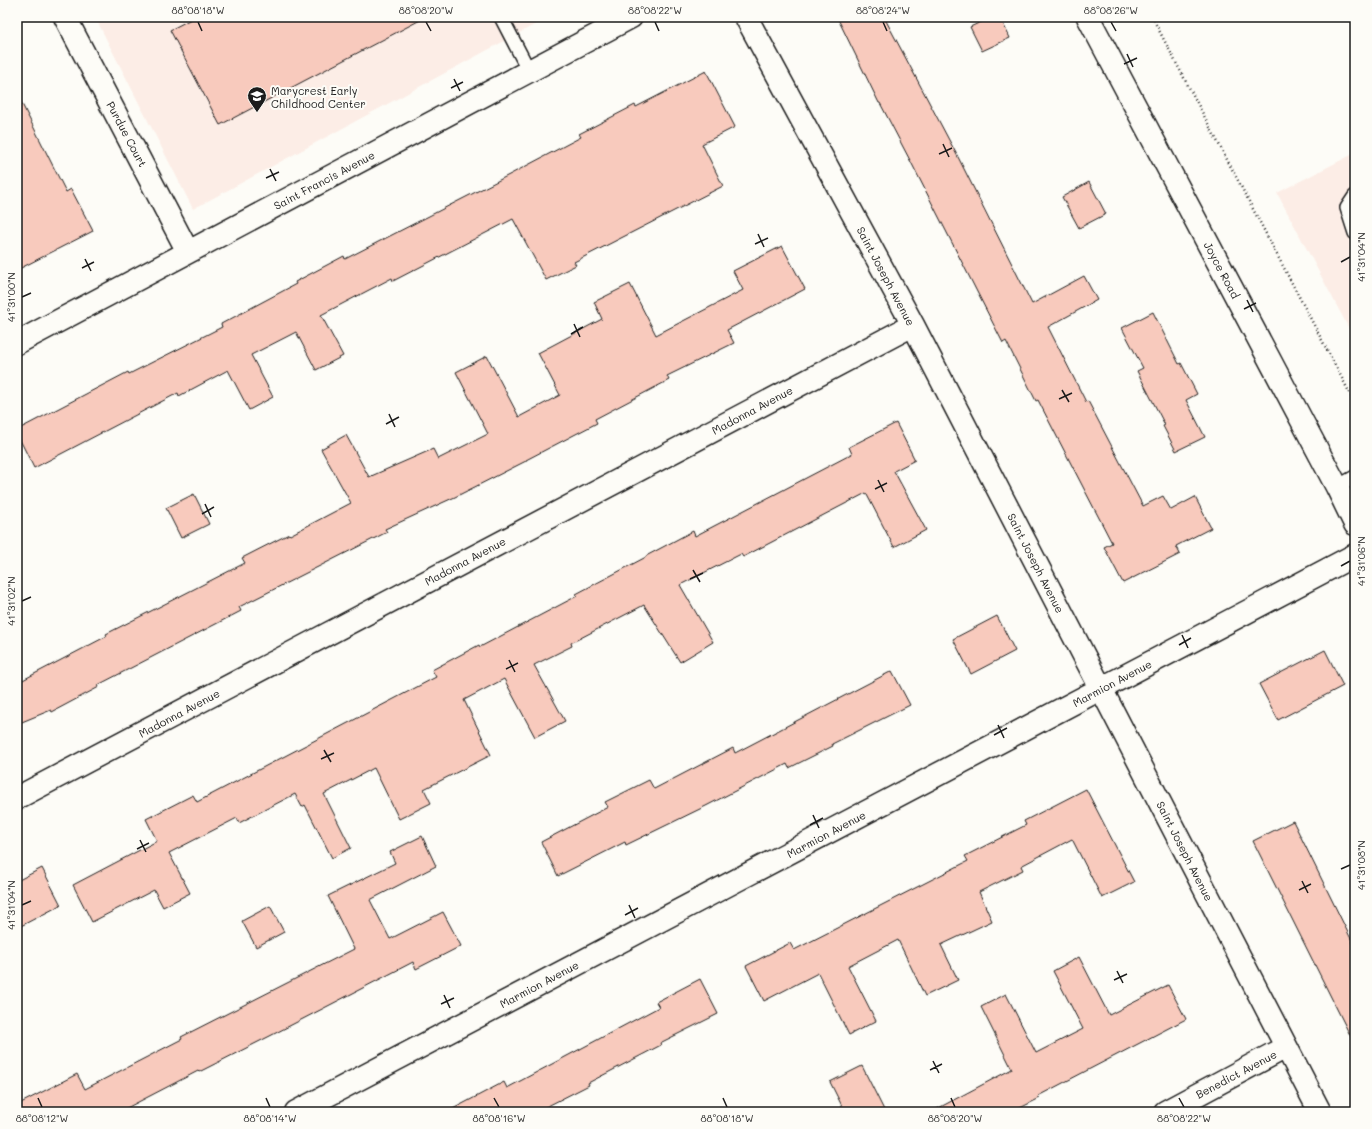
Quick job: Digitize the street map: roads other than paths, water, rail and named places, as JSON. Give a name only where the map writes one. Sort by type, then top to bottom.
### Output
[{"type":"street","name":"Purdue Court","points":[[65,17],[188,252]]},
{"type":"street","name":"Saint Francis Avenue","points":[[17,343],[631,17]]},
{"type":"street","name":"Saint Joseph Avenue","points":[[746,17],[913,325],[1320,1112]]},
{"type":"street","name":"Joyce Road","points":[[1088,17],[1346,482],[1355,524]]},
{"type":"street","name":"Madonna Avenue","points":[[17,798],[913,325]]},
{"type":"street","name":"Marmion Avenue","points":[[296,1112],[1355,555]]},
{"type":"street","name":"Benedict Avenue","points":[[1165,1112],[1286,1047]]},
{"type":"lane","points":[[500,17],[529,71]]},
{"type":"lane","points":[[1355,196],[1347,208],[1355,233]]},
{"type":"place","name":"Marycrest Early Childhood Center","points":[[257,113]]}]
